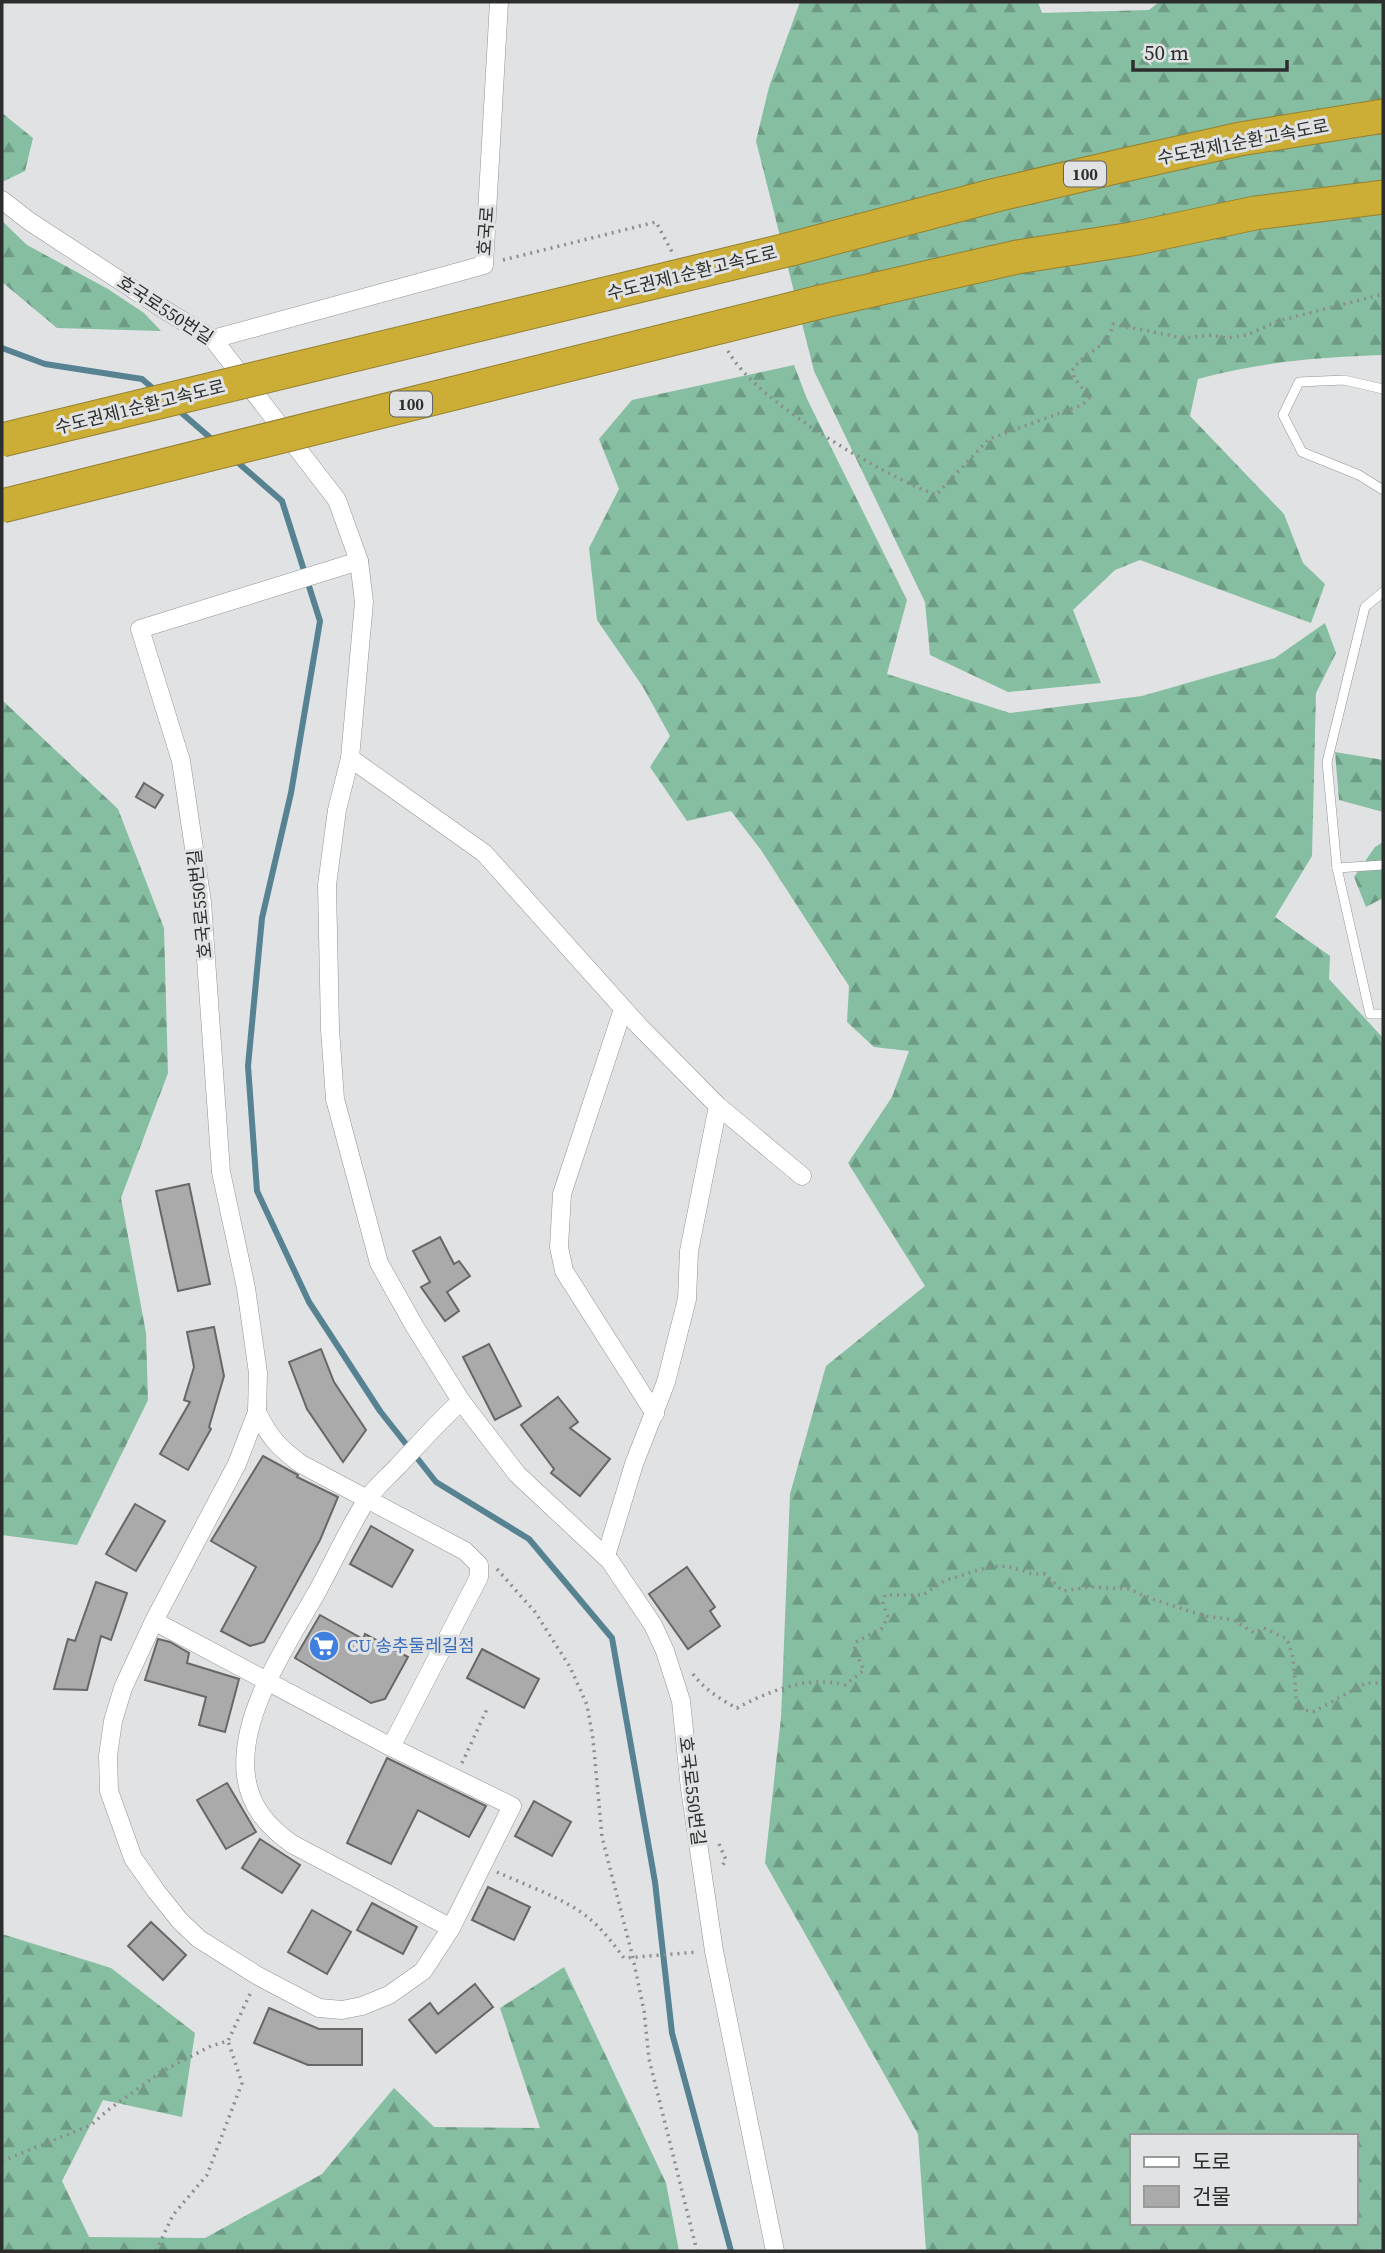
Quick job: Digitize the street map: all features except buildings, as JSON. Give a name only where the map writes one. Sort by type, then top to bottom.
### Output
[{"type":"highway","name":"수도권제1순환고속도로","points":[[2,440],[791,249],[996,195],[1240,139],[1383,116]]},
{"type":"highway","name":"100","points":[[2,506],[820,302],[1017,257],[1132,239],[1255,213],[1383,197]]},
{"type":"street","name":"호국로","points":[[213,339],[484,265],[499,2]]},
{"type":"street","name":"호국로550번길","points":[[2,200],[29,221],[213,339],[337,500],[359,561],[364,602],[350,758],[337,810],[327,885],[330,1029],[335,1099],[379,1263],[415,1327],[461,1401],[517,1474],[606,1556],[653,1625],[665,1651],[681,1701],[692,1802],[714,1951],[775,2251]]},
{"type":"street","name":"호국로550번길","points":[[154,1621],[391,1747],[512,1806],[451,1928],[423,1971],[389,1996],[342,2010],[319,2008],[258,1976],[199,1940],[156,1891],[133,1857],[109,1791],[108,1756],[113,1721],[123,1688],[154,1621],[237,1464],[257,1412],[258,1373],[246,1288],[221,1172],[201,902],[181,761],[140,629],[359,561]]},
{"type":"street","points":[[350,758],[484,853],[623,1009],[718,1106],[802,1176]]},
{"type":"street","points":[[623,1009],[562,1194],[559,1247],[564,1271],[654,1414]]},
{"type":"street","points":[[606,1556],[634,1464],[666,1382],[687,1299],[689,1251],[718,1106]]},
{"type":"street","points":[[451,1928],[292,1844],[275,1832],[261,1817],[253,1801],[245,1766],[250,1724],[268,1681],[367,1499],[461,1401]]},
{"type":"street","points":[[257,1412],[279,1448],[301,1464],[465,1551],[479,1565],[479,1577],[391,1747]]},
{"type":"lane","points":[[1383,389],[1344,380],[1300,382],[1283,415],[1302,452],[1359,475],[1383,490]]},
{"type":"lane","points":[[1383,592],[1365,607],[1327,762],[1337,868],[1370,1014],[1383,1014]]},
{"type":"lane","points":[[1337,868],[1383,865]]},
{"type":"path","points":[[936,495],[989,439],[1082,405],[1090,397],[1074,378],[1072,371],[1074,366],[1111,335],[1113,324],[1184,338],[1247,335],[1278,321],[1383,294]]},
{"type":"path","points":[[479,1565],[490,1564],[499,1570],[535,1612],[570,1667],[587,1704],[602,1838],[633,1958],[644,2011],[649,2059],[697,2251]]},
{"type":"path","points":[[665,1651],[685,1662],[699,1681],[723,1701],[737,1708],[762,1695],[819,1680],[845,1685],[864,1670],[854,1650],[856,1642],[881,1629],[888,1617],[883,1604],[885,1595],[923,1595],[944,1581],[988,1567],[1007,1566],[1032,1574],[1045,1574],[1063,1591],[1091,1587],[1129,1589],[1205,1616],[1234,1620],[1255,1633],[1264,1628],[1287,1639],[1293,1657],[1297,1708],[1313,1712],[1366,1684],[1383,1683]]},
{"type":"path","points":[[455,1777],[487,1709]]},
{"type":"path","points":[[482,1866],[549,1895],[589,1918],[605,1933],[624,1958],[714,1951]]},
{"type":"path","points":[[156,2251],[173,2215],[207,2175],[242,2083],[228,2042],[258,1976]]},
{"type":"path","points":[[2,2161],[91,2125],[161,2072],[211,2046],[228,2042]]},
{"type":"green space","points":[[800,2],[1038,2],[1042,13],[1149,10],[1159,2],[1383,2],[1383,355],[1290,361],[1198,379],[1190,416],[1284,514],[1303,563],[1325,584],[1311,623],[1140,560],[1115,570],[1073,610],[1101,683],[1008,692],[930,655],[925,602],[814,371],[756,141],[769,87]]},
{"type":"green space","points":[[2,113],[33,138],[25,171],[2,182]]},
{"type":"green space","points":[[2,221],[27,245],[108,289],[144,313],[161,331],[57,328],[2,282]]},
{"type":"green space","points":[[794,365],[807,399],[907,600],[887,674],[1010,713],[1142,696],[1275,658],[1325,623],[1336,653],[1316,693],[1312,856],[1275,917],[1330,956],[1329,979],[1383,1038],[1383,2251],[926,2251],[918,2134],[765,1863],[781,1718],[790,1494],[826,1366],[925,1286],[848,1163],[892,1097],[909,1051],[874,1047],[847,1022],[849,986],[761,850],[731,811],[687,821],[650,767],[670,736],[643,687],[597,620],[589,548],[619,489],[599,439],[632,400]]},
{"type":"green space","points":[[2,700],[118,809],[164,928],[168,1073],[121,1198],[146,1333],[148,1400],[77,1545],[2,1535]]},
{"type":"green space","points":[[1335,752],[1383,760],[1383,812],[1339,800]]},
{"type":"green space","points":[[1383,842],[1383,898],[1366,907],[1354,877],[1375,847]]},
{"type":"green space","points":[[2,1934],[111,1968],[195,2033],[182,2117],[103,2100],[62,2181],[89,2237],[205,2238],[322,2174],[394,2088],[434,2127],[540,2128],[500,2008],[564,1967],[666,2183],[679,2251],[2,2251]]},
{"type":"waterway","points":[[2,348],[45,364],[142,379],[156,391]]},
{"type":"waterway","points":[[177,409],[214,441]]},
{"type":"waterway","points":[[235,460],[282,501],[320,621],[291,793],[262,918],[248,1066],[257,1191],[309,1302],[380,1411],[436,1482],[529,1539],[612,1638],[655,1882],[672,2033],[731,2251]]},
{"type":"place","name":"CU 송추둘레길점","points":[[324,1646]]}]
